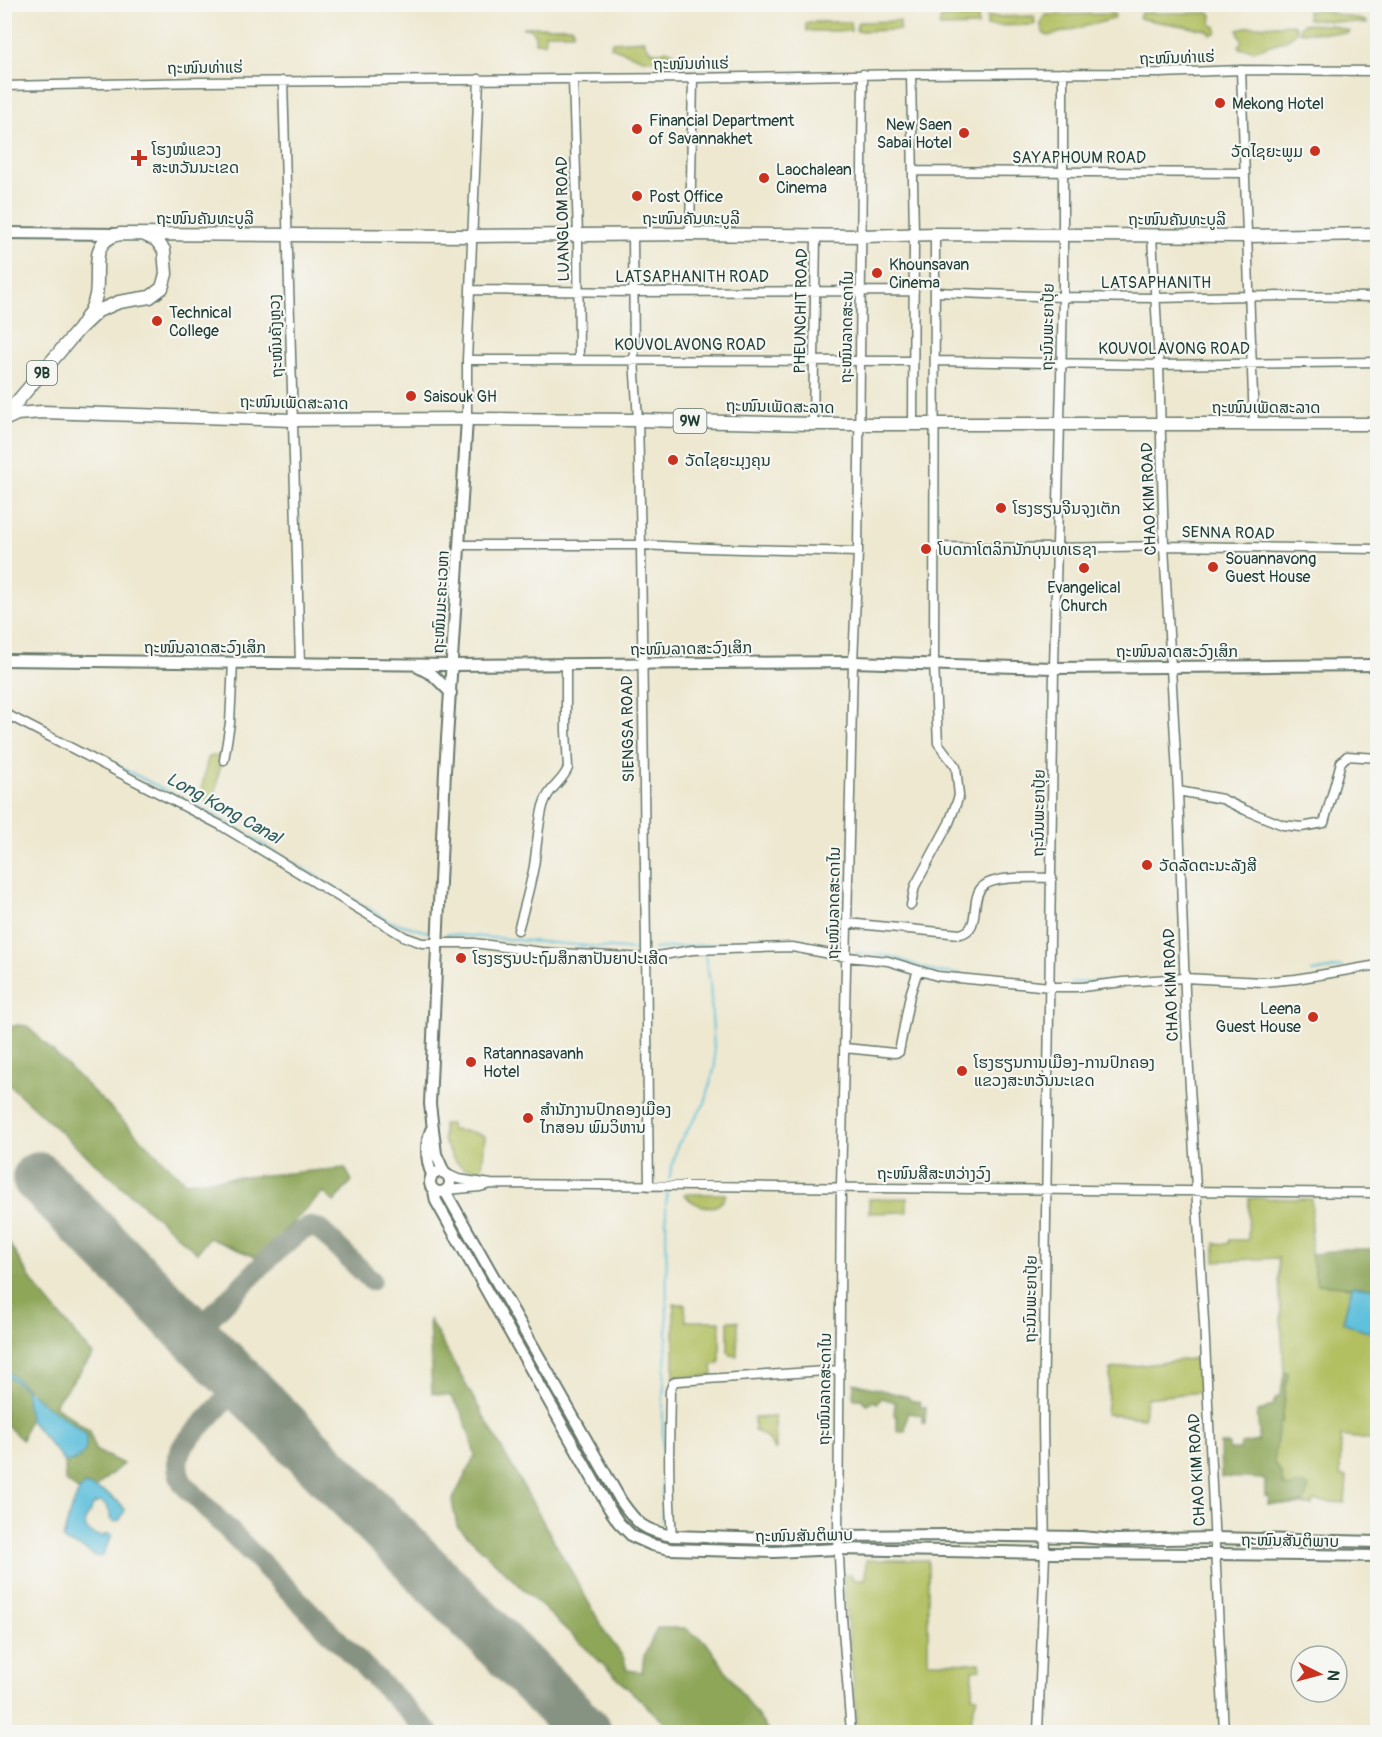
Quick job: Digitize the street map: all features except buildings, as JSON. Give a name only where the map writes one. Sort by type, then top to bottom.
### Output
[{"type":"main road","name":"ຖະໜົນຄັນທະບູລີ","points":[[120,234],[1247,236],[1377,234]]},
{"type":"main road","points":[[97,258],[103,243],[120,234]]},
{"type":"main road","name":"9B","points":[[79,329],[98,311],[106,307],[119,302],[150,297],[162,288],[166,274],[164,250],[155,238],[141,234]]},
{"type":"main road","name":"9B","points":[[4,419],[89,314],[96,295],[97,258]]},
{"type":"main road","points":[[32,385],[27,394],[29,404],[42,412]]},
{"type":"main road","name":"ຖະໜົນເພັດສະລາດ","points":[[4,419],[17,414],[42,412],[292,420],[638,420],[813,424],[1377,424]]},
{"type":"street","name":"ຖະໜົນທ່າແຮ່","points":[[4,86],[863,74],[1160,73],[1241,69],[1377,71]]},
{"type":"street","points":[[1241,69],[1254,424]]},
{"type":"street","name":"ຖະນົນພະຍາປຸ້ຍ","points":[[1038,1732],[1045,1553],[1043,1416],[1054,668],[1063,297],[1063,73]]},
{"type":"street","name":"ຖະໜົນລາດສະດາໄນ","points":[[851,1732],[838,1536],[847,923],[858,552],[863,74]]},
{"type":"street","points":[[911,74],[914,234],[913,424]]},
{"type":"street","points":[[690,234],[693,78]]},
{"type":"street","name":"ຖະໜົນມະຄະເວຫາ","points":[[445,1173],[436,1154],[430,1104],[445,771],[467,419],[467,360],[480,79]]},
{"type":"street","name":"LUANGLOM ROAD","points":[[573,79],[579,359]]},
{"type":"street","name":"ຖະໜົນຄັງຫຼວງ","points":[[282,81],[300,663]]},
{"type":"street","name":"SAYAPHOUM ROAD","points":[[913,171],[1245,173]]},
{"type":"street","name":"ຖະໜົນຄັນທະບູລີ","points":[[4,233],[120,234]]},
{"type":"street","points":[[74,233],[85,236],[89,240],[95,248],[97,258]]},
{"type":"street","points":[[910,905],[915,886],[949,824],[959,796],[956,767],[938,743],[934,663],[935,234]]},
{"type":"street","name":"SIENGSA ROAD","points":[[633,235],[632,292],[641,545],[649,1186]]},
{"type":"street","name":"PHEUNCHIT ROAD","points":[[813,424],[816,236]]},
{"type":"street","name":"CHAO KIM ROAD","points":[[1152,236],[1159,364],[1164,546],[1178,791],[1184,978],[1224,1732]]},
{"type":"street","name":"LATSAPHANITH ROAD","points":[[470,290],[914,291]]},
{"type":"street","name":"LATSAPHANITH","points":[[935,292],[1063,297],[1377,297]]},
{"type":"street","name":"KOUVOLAVONG ROAD","points":[[467,360],[914,361]]},
{"type":"street","name":"KOUVOLAVONG ROAD","points":[[935,361],[1159,364],[1377,362]]},
{"type":"street","points":[[459,545],[641,545],[858,552]]},
{"type":"street","name":"SENNA ROAD","points":[[934,547],[1164,546],[1377,549]]},
{"type":"street","name":"ຖະໜົນລາດສະວົງເສິກ","points":[[4,660],[409,665],[853,662],[1054,668],[1377,665]]},
{"type":"street","points":[[224,760],[230,723],[233,662]]},
{"type":"street","points":[[518,930],[534,866],[543,806],[549,791],[568,768],[566,664]]},
{"type":"street","points":[[409,665],[433,675],[451,693]]},
{"type":"street","points":[[4,713],[220,825],[405,937],[422,943],[474,943],[542,952],[646,958],[692,950],[792,947],[847,957],[888,961],[937,976],[1050,987],[1082,987],[1184,978],[1263,982],[1296,979],[1377,965]]},
{"type":"street","points":[[1178,791],[1222,799],[1283,825],[1301,827],[1314,825],[1324,823],[1341,762],[1347,756],[1377,758]]},
{"type":"street","points":[[847,923],[966,933],[971,928],[977,895],[983,886],[1008,879],[1052,878]]},
{"type":"street","points":[[845,1048],[898,1052],[910,995],[918,970]]},
{"type":"street","points":[[432,1175],[426,1158],[433,1126]]},
{"type":"street","points":[[437,1172],[458,1179],[491,1184],[442,1191],[430,1186],[430,1178],[437,1172]]},
{"type":"street","points":[[442,1191],[450,1183],[445,1173]]},
{"type":"street","name":"ຖະໜົນສີສະຫວ່າງວົງ","points":[[491,1184],[1377,1193]]},
{"type":"street","name":"ຖະໜົນສັນຕິພາບ","points":[[1377,1542],[1214,1538],[1116,1540],[1081,1537],[947,1535],[774,1539],[672,1536],[656,1533],[640,1525],[621,1500],[442,1191],[436,1201],[609,1508],[632,1536],[652,1545],[670,1549],[774,1552],[838,1549],[1377,1556]]},
{"type":"street","points":[[672,1536],[669,1505],[669,1454],[670,1391],[673,1383],[840,1370]]},
{"type":"green space","points":[[1307,11],[1324,11],[1366,21],[1367,24],[1308,19]]},
{"type":"green space","points":[[1141,13],[1208,13],[1212,15],[1211,24],[1217,30],[1216,33],[1211,34],[1207,30],[1142,19],[1139,17]]},
{"type":"green space","points":[[1113,14],[1114,19],[1048,36],[1044,34],[1041,26],[1045,15]]},
{"type":"green space","points":[[1034,16],[1035,24],[1033,25],[987,26],[987,17]]},
{"type":"green space","points":[[978,17],[978,26],[940,27],[939,25],[941,18]]},
{"type":"green space","points":[[900,21],[900,30],[857,31],[856,29],[858,22]]},
{"type":"green space","points":[[808,22],[850,22],[851,31],[807,31]]},
{"type":"green space","points":[[1292,24],[1297,31],[1284,41],[1254,51],[1241,49],[1239,46],[1242,40],[1238,30],[1245,27]]},
{"type":"green space","points":[[1303,24],[1331,25],[1349,31],[1348,33],[1300,32]]},
{"type":"green space","points":[[523,27],[573,27],[573,33],[547,33],[545,43],[535,42],[535,35],[529,28]]},
{"type":"green space","points":[[644,40],[647,47],[653,51],[674,52],[673,59],[646,60],[611,47],[612,42]]},
{"type":"green space","points":[[209,757],[221,757],[214,805],[200,797],[207,762]]},
{"type":"green space","points":[[18,1025],[27,1026],[185,1182],[345,1168],[352,1181],[334,1202],[323,1192],[258,1258],[209,1238],[197,1253],[5,1081],[5,1028]]},
{"type":"green space","points":[[443,1124],[451,1124],[451,1130],[485,1136],[482,1169],[464,1168],[454,1160],[443,1140]]},
{"type":"green space","points":[[684,1194],[726,1194],[718,1205],[706,1207],[694,1202]]},
{"type":"green space","points":[[907,1198],[907,1212],[869,1213],[869,1199]]},
{"type":"green space","points":[[1249,1198],[1312,1199],[1311,1254],[1317,1284],[1352,1286],[1343,1322],[1373,1332],[1377,1326],[1377,1441],[1341,1436],[1340,1476],[1347,1477],[1345,1503],[1313,1501],[1312,1505],[1268,1504],[1269,1497],[1265,1496],[1265,1479],[1288,1373],[1284,1373],[1278,1258],[1215,1261],[1215,1243],[1228,1244],[1230,1240],[1248,1240]]},
{"type":"green space","points":[[4,1235],[34,1284],[93,1355],[54,1405],[90,1431],[95,1450],[123,1464],[94,1489],[84,1485],[79,1491],[65,1481],[65,1462],[29,1419],[22,1440],[5,1424]]},
{"type":"green space","points":[[1343,1249],[1377,1249],[1377,1289],[1317,1284],[1311,1254]]},
{"type":"green space","points":[[674,1304],[685,1304],[686,1321],[720,1321],[720,1361],[719,1364],[712,1365],[713,1376],[674,1377]]},
{"type":"green space","points":[[429,1319],[607,1635],[624,1658],[627,1670],[642,1672],[644,1656],[657,1628],[685,1628],[706,1642],[769,1732],[674,1732],[457,1526],[452,1501],[475,1456],[461,1411],[450,1396],[432,1393]]},
{"type":"green space","points":[[728,1321],[738,1321],[737,1356],[730,1355],[728,1352]]},
{"type":"green space","points":[[1198,1358],[1201,1392],[1146,1398],[1144,1418],[1106,1414],[1111,1369]]},
{"type":"green space","points":[[1284,1373],[1288,1373],[1274,1463],[1282,1475],[1283,1485],[1291,1488],[1300,1484],[1309,1487],[1303,1504],[1268,1504],[1269,1497],[1265,1496],[1265,1479],[1221,1477],[1220,1444],[1229,1444],[1229,1450],[1240,1450],[1241,1444],[1258,1441],[1257,1413],[1273,1405],[1275,1399],[1281,1394]]},
{"type":"green space","points":[[854,1383],[919,1402],[921,1407],[926,1407],[925,1423],[922,1423],[922,1415],[908,1413],[905,1431],[897,1431],[897,1417],[894,1415],[895,1402],[882,1398],[877,1403],[873,1401],[866,1404],[861,1399],[854,1399]]},
{"type":"green space","points":[[775,1417],[776,1449],[774,1449],[763,1435],[754,1431],[754,1418]]},
{"type":"green space","points":[[866,1560],[928,1560],[928,1662],[980,1663],[981,1669],[973,1670],[972,1696],[977,1697],[967,1732],[858,1732],[843,1575],[852,1575],[852,1579],[865,1579]]},
{"type":"water","points":[[1352,1286],[1377,1289],[1377,1315],[1373,1332],[1364,1331],[1343,1322]]},
{"type":"water","points":[[4,1368],[41,1402],[87,1435],[85,1451],[76,1460],[65,1462],[29,1419],[25,1389],[5,1374]]},
{"type":"water","points":[[84,1485],[107,1494],[125,1510],[120,1520],[114,1522],[110,1519],[107,1507],[101,1502],[94,1504],[85,1521],[86,1529],[97,1535],[112,1535],[100,1557],[63,1539],[70,1512]]},
{"type":"waterway","name":"Long Kong Canal","points":[[4,708],[218,817],[389,921],[428,932]]},
{"type":"waterway","name":"Long Kong Canal","points":[[446,934],[635,950]]},
{"type":"waterway","name":"Long Kong Canal","points":[[654,949],[777,939],[834,950]]},
{"type":"waterway","name":"Long Kong Canal","points":[[856,953],[889,956],[936,972],[961,974]]},
{"type":"waterway","points":[[669,1179],[677,1146],[705,1103],[715,1066],[710,983],[705,956]]},
{"type":"waterway","name":"Long Kong Canal","points":[[1312,972],[1342,967]]},
{"type":"waterway","name":"Long Kong Canal","points":[[1193,974],[1199,975]]},
{"type":"waterway","name":"Long Kong Canal","points":[[1072,983],[1099,981]]},
{"type":"waterway","points":[[662,1520],[663,1399],[667,1335],[667,1193]]},
{"type":"taxiway","points":[[193,1335],[276,1251],[309,1227],[319,1229],[371,1280]]},
{"type":"taxiway","points":[[241,1383],[181,1449],[178,1464],[183,1484],[429,1732]]},
{"type":"runway","points":[[38,1178],[586,1732]]},
{"type":"place","name":"Mekong Hotel","points":[[1220,103]]},
{"type":"place","name":"Financial Department of Savannakhet","points":[[637,129]]},
{"type":"place","name":"New Saen Sabai Hotel","points":[[964,133]]},
{"type":"place","name":"ວັດໄຊຍະພູມ","points":[[1315,151]]},
{"type":"place","name":"ໂຮງໝໍແຂວງ ສະຫວັນນະເຂດ","points":[[139,158]]},
{"type":"place","name":"Laochalean Cinema","points":[[764,178]]},
{"type":"place","name":"Post Office","points":[[637,196]]},
{"type":"place","name":"Khounsavan Cinema","points":[[877,273]]},
{"type":"place","name":"Technical College","points":[[157,321]]},
{"type":"place","name":"Saisouk GH","points":[[411,396]]},
{"type":"place","name":"ວັດໄຊຍະມຸງຄຸນ","points":[[673,460]]},
{"type":"place","name":"ໂຮງຮຽນຈີນຈຸງເຕັກ","points":[[1001,508]]},
{"type":"place","name":"ໂບດກາໂຕລິກນັກບຸນເທເຣຊາ","points":[[926,549]]},
{"type":"place","name":"Souannavong Guest House","points":[[1213,567]]},
{"type":"place","name":"Evangelical Church","points":[[1084,568]]},
{"type":"place","name":"ວັດລັດຕະນະລັງສີ","points":[[1147,865]]},
{"type":"place","name":"ໂຮງຮຽນປະຖົມສຶກສາປັນຍາປະເສີດ","points":[[461,958]]},
{"type":"place","name":"Leena Guest House","points":[[1313,1017]]},
{"type":"place","name":"Ratannasavanh Hotel","points":[[471,1062]]},
{"type":"place","name":"ໂຮງຮຽນການເມືອງ-ການປົກຄອງ ແຂວງສະຫວັນນະເຂດ","points":[[962,1071]]},
{"type":"place","name":"ສຳນັກງານປົກຄອງເມືອງ ໄກສອນ ພົມວິຫານ","points":[[528,1118]]}]
